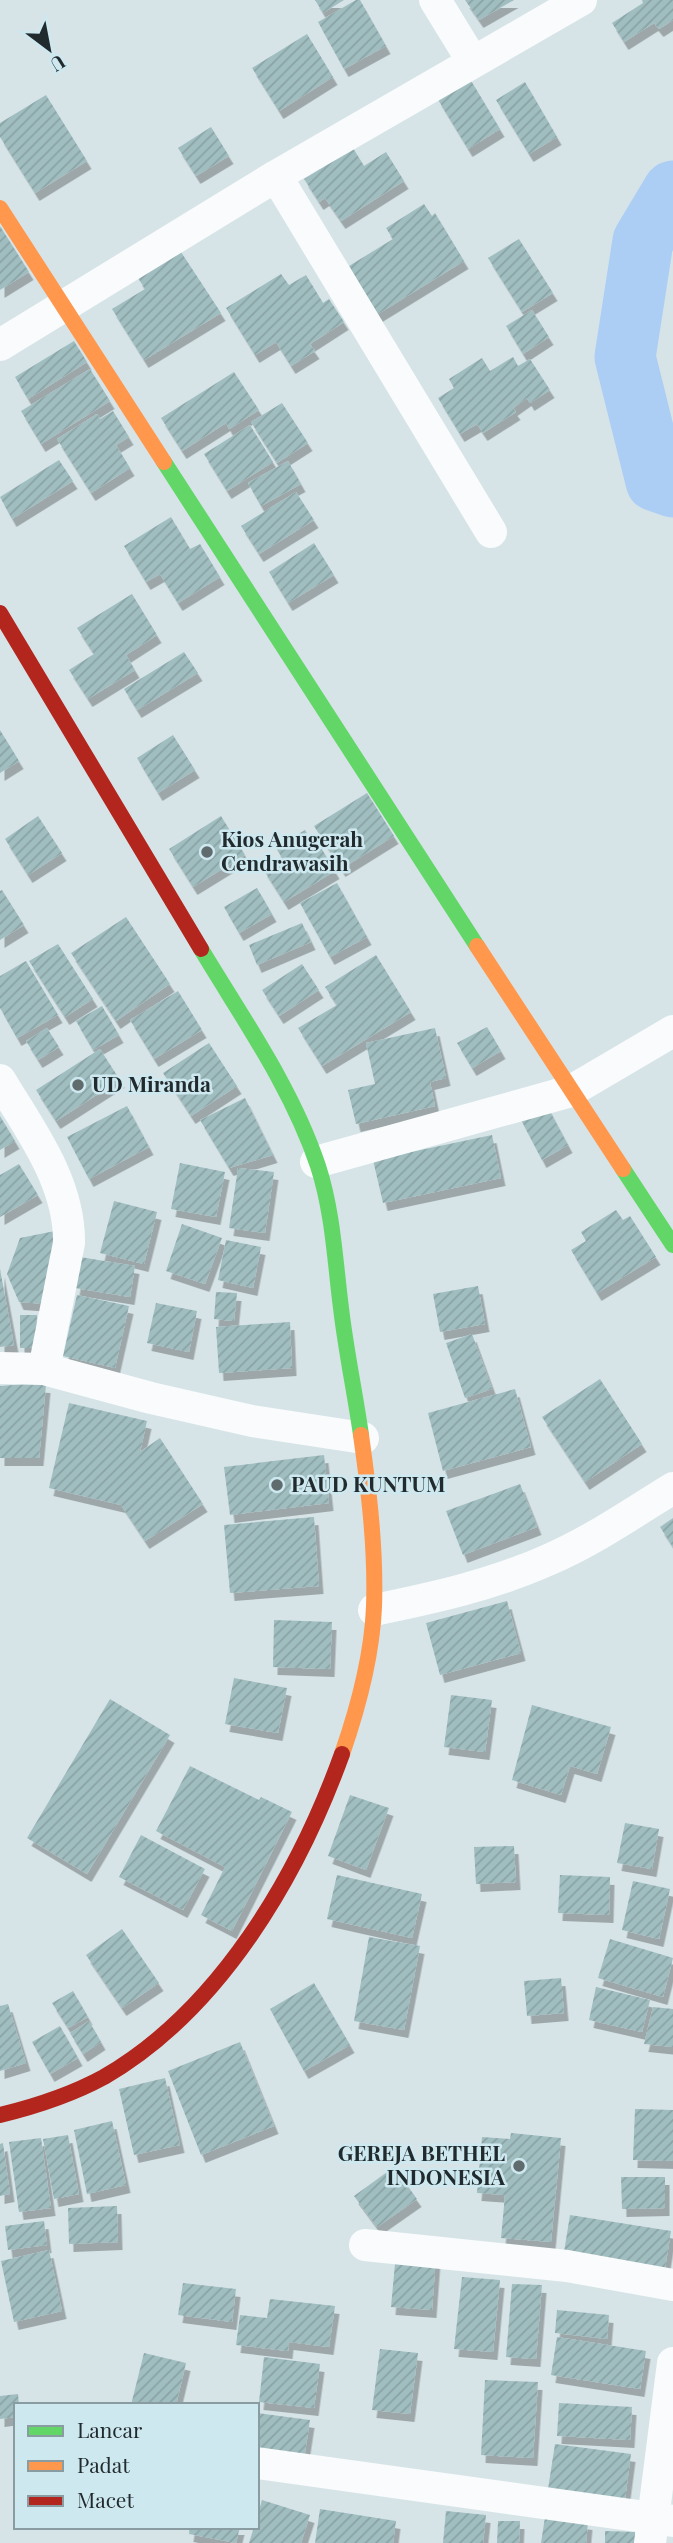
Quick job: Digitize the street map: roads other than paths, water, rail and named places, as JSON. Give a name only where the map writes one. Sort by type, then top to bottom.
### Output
[{"type":"street","points":[[435,0],[473,62]]},
{"type":"street","points":[[0,345],[276,176],[581,0]]},
{"type":"street","points":[[276,176],[491,532]]},
{"type":"street","points":[[0,208],[673,1245]]},
{"type":"street","points":[[0,613],[267,1059],[286,1093],[316,1162],[327,1202],[363,1438],[371,1508],[374,1610],[356,1712],[334,1774],[297,1855],[260,1920],[225,1969],[185,2016],[152,2045],[109,2073],[47,2103],[0,2115]]},
{"type":"street","points":[[316,1162],[571,1091],[673,1031]]},
{"type":"street","points":[[0,1080],[43,1153],[62,1192],[69,1221],[69,1242],[44,1369]]},
{"type":"street","points":[[0,1368],[44,1369],[151,1398],[252,1421],[363,1438]]},
{"type":"street","points":[[374,1610],[447,1595],[549,1560],[673,1488]]},
{"type":"street","points":[[365,2245],[566,2266],[673,2285]]},
{"type":"street","points":[[259,2463],[659,2527],[673,2363]]},
{"type":"waterway","points":[[673,191],[643,241],[625,357],[656,481],[673,487]]},
{"type":"place","name":"Kios Anugerah Cendrawasih","points":[[207,852]]},
{"type":"place","name":"UD Miranda","points":[[78,1085]]},
{"type":"place","name":"PAUD KUNTUM","points":[[277,1485]]},
{"type":"place","name":"GEREJA BETHEL INDONESIA","points":[[519,2166]]}]
